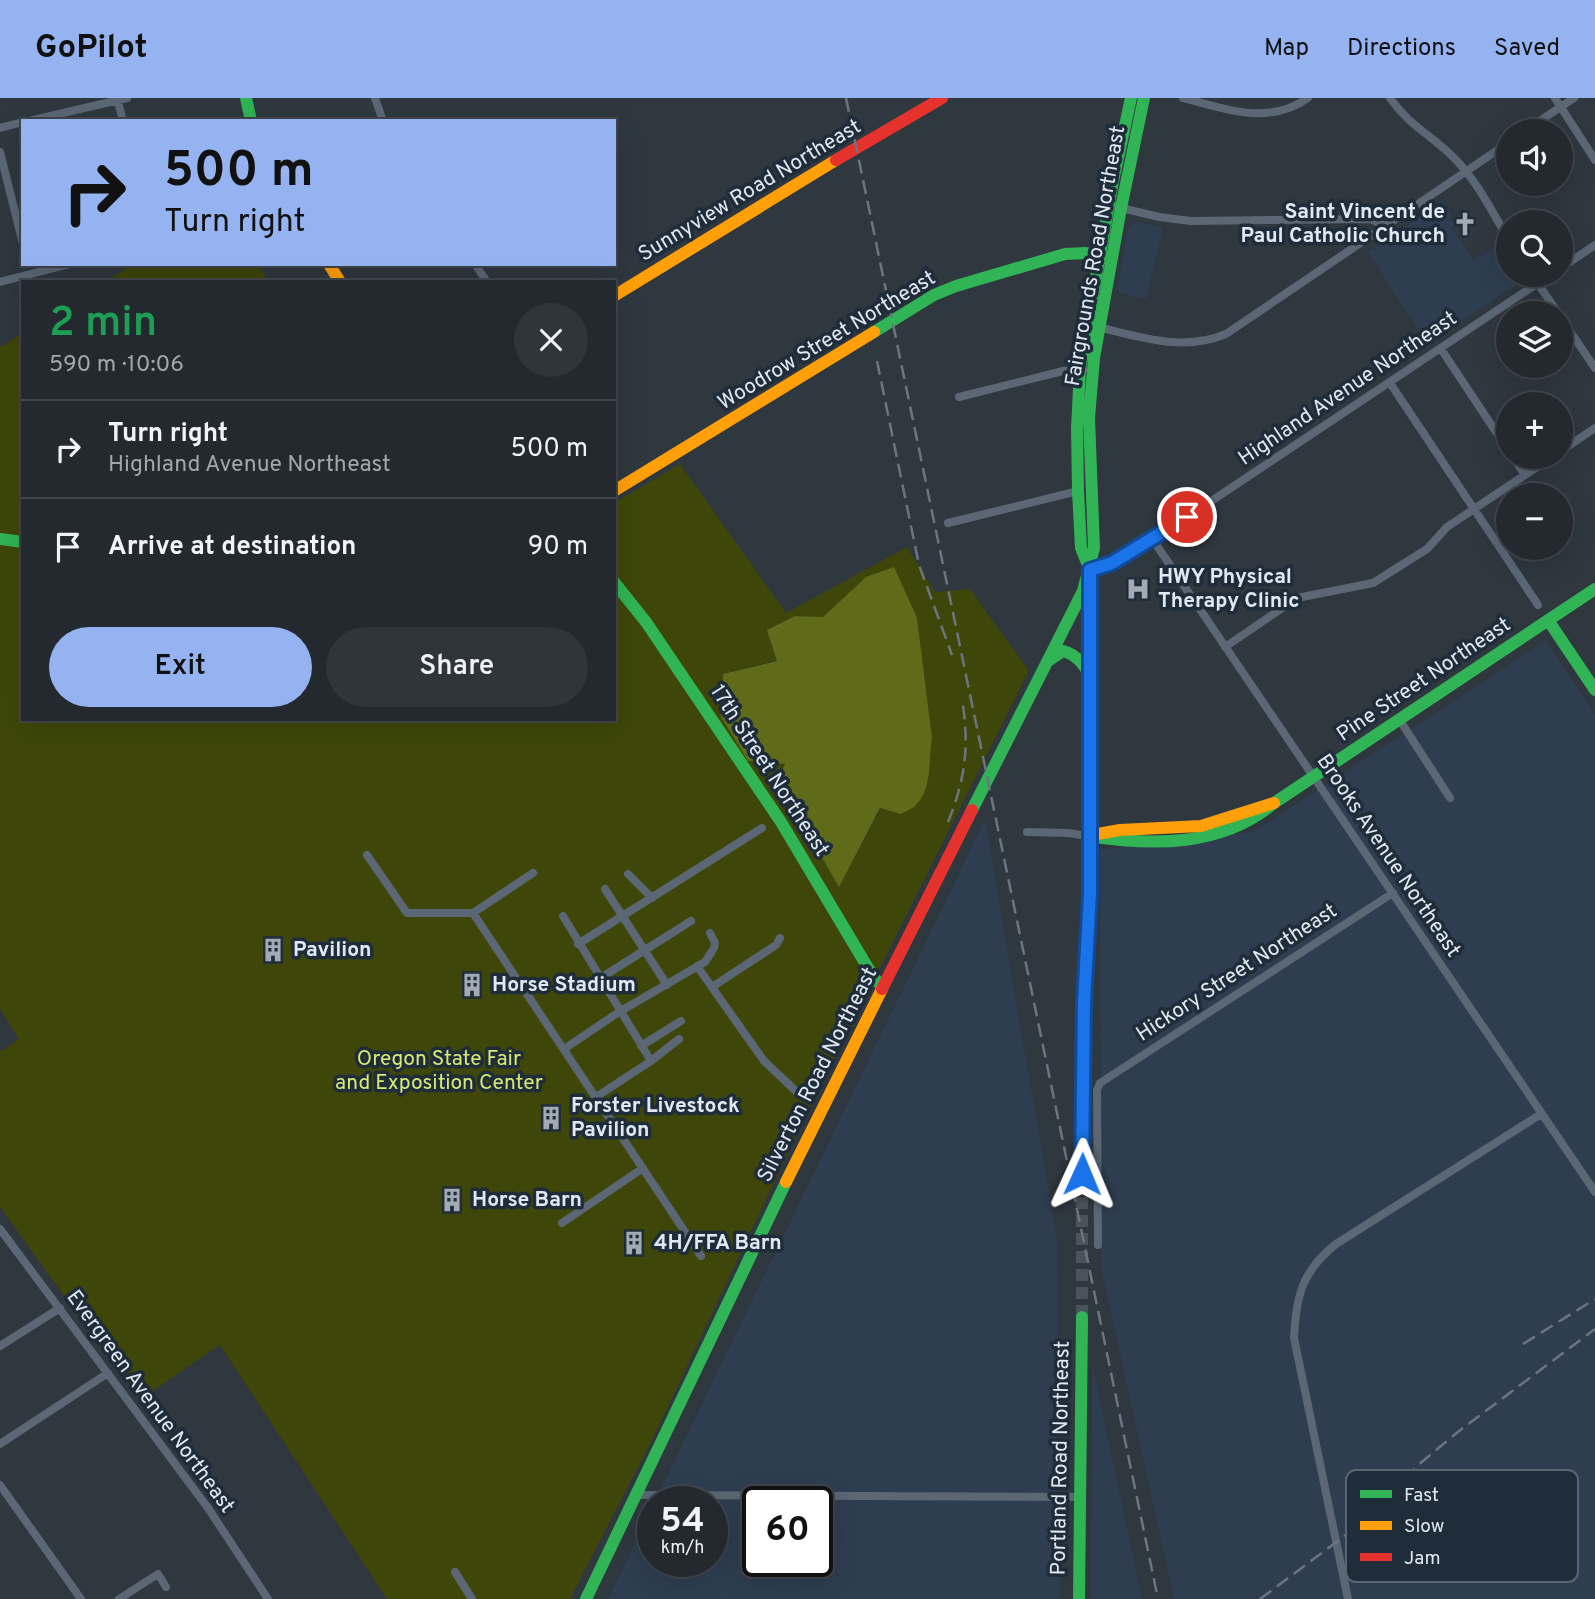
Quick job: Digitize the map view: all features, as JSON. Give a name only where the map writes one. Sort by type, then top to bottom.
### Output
[{"type":"main road","points":[[246,98],[251,119]]},
{"type":"main road","name":"Fairgrounds Road Northeast","points":[[1090,570],[1081,548],[1077,428],[1107,258],[1131,98]]},
{"type":"main road","name":"Fairgrounds Road Northeast","points":[[1115,207],[1144,98]]},
{"type":"main road","name":"Sunnyview Road Northeast","points":[[616,295],[937,99]]},
{"type":"main road","name":"Woodrow Street Northeast","points":[[616,486],[934,295],[1065,254],[1086,253],[1107,258]]},
{"type":"main road","name":"Fairgrounds Road Northeast","points":[[1086,370],[1094,548],[1090,570]]},
{"type":"main road","points":[[0,539],[21,542]]},
{"type":"main road","points":[[1082,1174],[1084,1002],[1090,893],[1090,570]]},
{"type":"main road","name":"Silverton Road Northeast","points":[[641,1486],[736,1284],[1080,599],[1090,570]]},
{"type":"main road","name":"17th Street Northeast","points":[[616,584],[646,622],[781,822],[874,978],[883,987]]},
{"type":"main road","name":"Pine Street Northeast","points":[[1088,836],[1113,841],[1204,837],[1247,824],[1313,776],[1595,589]]},
{"type":"main road","points":[[1548,620],[1595,690]]},
{"type":"main road","points":[[1048,661],[1057,654],[1069,652],[1080,659],[1090,675]]},
{"type":"main road","name":"Portland Road Northeast","points":[[1079,1599],[1082,1317]]},
{"type":"main road","name":"Silverton Road Northeast","points":[[586,1599],[637,1495]]},
{"type":"street","points":[[37,119],[127,98]]},
{"type":"street","points":[[375,98],[382,119]]},
{"type":"street","points":[[1184,98],[1261,115],[1287,110],[1308,98]]},
{"type":"street","points":[[1390,98],[1405,117],[1466,171],[1496,219]]},
{"type":"street","points":[[1555,98],[1595,160]]},
{"type":"street","points":[[1543,119],[1574,98]]},
{"type":"street","points":[[117,99],[122,119]]},
{"type":"street","points":[[0,128],[21,123]]},
{"type":"street","points":[[1093,326],[1177,343],[1211,341],[1226,334],[1496,151]]},
{"type":"street","points":[[0,152],[21,236]]},
{"type":"street","points":[[1115,207],[1191,221],[1371,219],[1384,226]]},
{"type":"street","points":[[1573,260],[1595,245]]},
{"type":"street","points":[[28,266],[30,274]]},
{"type":"street","points":[[0,282],[62,266]]},
{"type":"street","name":"Highland Avenue Northeast","points":[[1090,570],[1112,563],[1153,540],[1532,287]]},
{"type":"street","points":[[1573,336],[1595,368]]},
{"type":"street","points":[[1441,349],[1496,432]]},
{"type":"street","points":[[959,397],[1063,371],[1086,370]]},
{"type":"street","points":[[1390,383],[1538,605]]},
{"type":"street","points":[[1573,443],[1595,428]]},
{"type":"street","points":[[1521,469],[1525,475]]},
{"type":"street","points":[[1225,647],[1297,598],[1382,579],[1427,549],[1447,527],[1534,469]]},
{"type":"street","points":[[948,523],[1078,491]]},
{"type":"street","name":"Brooks Avenue Northeast","points":[[1153,540],[1595,1192]]},
{"type":"street","points":[[1399,719],[1450,798]]},
{"type":"street","points":[[578,944],[762,828]]},
{"type":"street","name":"Pine Street Northeast","points":[[1027,832],[1088,836]]},
{"type":"street","points":[[367,855],[407,913],[473,913],[533,873]]},
{"type":"street","points":[[628,874],[652,898]]},
{"type":"street","points":[[605,889],[667,985]]},
{"type":"street","name":"Hickory Street Northeast","points":[[1098,1245],[1097,1090],[1100,1083],[1393,893]]},
{"type":"street","points":[[473,913],[701,1256]]},
{"type":"street","points":[[563,916],[619,1013],[651,1061]]},
{"type":"street","points":[[599,979],[691,921]]},
{"type":"street","points":[[564,1049],[710,957],[715,943],[710,933]]},
{"type":"street","points":[[712,986],[776,945],[780,938]]},
{"type":"street","points":[[697,967],[764,1061],[798,1093]]},
{"type":"street","points":[[641,1046],[681,1021]]},
{"type":"street","points":[[596,1097],[679,1039]]},
{"type":"street","points":[[1348,1599],[1294,1338],[1298,1298],[1305,1278],[1317,1261],[1336,1244],[1541,1114]]},
{"type":"street","points":[[562,1223],[643,1168]]},
{"type":"street","name":"Evergreen Avenue Northeast","points":[[0,1228],[208,1508],[268,1599]]},
{"type":"street","points":[[0,1346],[60,1307]]},
{"type":"street","points":[[0,1444],[107,1373]]},
{"type":"street","points":[[0,1485],[81,1599]]},
{"type":"street","points":[[728,1495],[1079,1497]]},
{"type":"street","points":[[454,1572],[472,1599]]},
{"type":"street","points":[[120,1599],[158,1574],[166,1587]]},
{"type":"shaded area","points":[[1442,201],[1452,215],[1449,218],[1454,226],[1452,228],[1473,260],[1496,246],[1496,287],[1513,287],[1428,344],[1368,252]]},
{"type":"shaded area","points":[[1136,222],[1163,227],[1146,299],[1117,292],[1128,227]]},
{"type":"shaded area","points":[[1546,641],[1595,714],[1595,1599],[1174,1599],[1101,1267],[1100,850],[1253,832]]},
{"type":"shaded area","points":[[985,820],[1057,1240],[1060,1599],[608,1599],[637,1540],[637,1577],[728,1577],[728,1486],[662,1486]]},
{"type":"shaded area","points":[[1092,1363],[1142,1599],[1091,1599]]},
{"type":"green space","points":[[130,266],[258,266],[268,280],[108,280]]},
{"type":"green space","name":"Oregon State Fair and Exposition Center","points":[[21,334],[21,721],[616,721],[616,502],[680,464],[786,613],[907,547],[935,592],[970,589],[1029,671],[812,1103],[652,1440],[570,1599],[387,1599],[220,1345],[139,1400],[0,1207],[0,1052],[19,1039],[0,1009],[0,347]],"holes":[[[866,577],[917,618],[932,738],[928,756],[929,773],[881,808],[839,886],[824,861],[812,850],[786,764],[723,674],[778,660],[795,616],[823,617]]]},
{"type":"green space","points":[[894,567],[917,618],[932,738],[927,782],[921,798],[911,809],[901,814],[880,808],[839,887],[824,861],[812,850],[777,784],[785,764],[748,761],[721,717],[723,674],[777,661],[767,630],[795,616],[823,617],[866,577]]},
{"type":"tunnel","points":[[1082,1173],[1082,1317]]},
{"type":"railway","points":[[846,98],[1158,1599]]},
{"type":"railway","points":[[877,361],[919,565],[952,655]]},
{"type":"railway","points":[[948,822],[964,764],[966,736],[963,705]]},
{"type":"railway","points":[[1523,1344],[1595,1299]]},
{"type":"railway","points":[[1413,1470],[1459,1431],[1595,1329]]},
{"type":"railway","points":[[1260,1599],[1346,1535]]},
{"type":"traffic: fast","points":[[246,98],[251,119]]},
{"type":"traffic: fast","points":[[1090,713],[1090,570],[1081,548],[1078,491],[1080,369],[1113,181],[1131,98]]},
{"type":"traffic: fast","points":[[972,810],[1083,591],[1094,548],[1089,418],[1094,358],[1144,98]]},
{"type":"traffic: fast","points":[[874,332],[934,295],[956,286],[1065,254],[1086,253],[1108,259]]},
{"type":"traffic: fast","points":[[0,539],[21,542]]},
{"type":"traffic: fast","points":[[616,584],[646,622],[781,822],[874,978],[883,987]]},
{"type":"traffic: fast","points":[[1088,836],[1162,842],[1186,840],[1232,828],[1254,817],[1595,589]]},
{"type":"traffic: fast","points":[[1548,620],[1595,690]]},
{"type":"traffic: fast","points":[[1048,661],[1063,651],[1076,657],[1090,675]]},
{"type":"traffic: fast","points":[[586,1599],[786,1182]]},
{"type":"traffic: fast","points":[[1079,1599],[1082,1317]]},
{"type":"traffic: slow","points":[[616,295],[836,160]]},
{"type":"traffic: slow","points":[[330,266],[339,280]]},
{"type":"traffic: slow","points":[[616,490],[874,332]]},
{"type":"traffic: slow","points":[[1082,1173],[1090,713]]},
{"type":"traffic: slow","points":[[1092,835],[1120,830],[1201,826],[1274,803]]},
{"type":"traffic: slow","points":[[786,1182],[882,989]]},
{"type":"traffic: jam","points":[[836,160],[942,98]]},
{"type":"traffic: jam","points":[[882,989],[972,810]]},
{"type":"place","name":"Saint Vincent de Paul Catholic Church","points":[[1465,224]]},
{"type":"place","name":"HWY Physical Therapy Clinic","points":[[1138,589]]},
{"type":"place","name":"Pavilion","points":[[273,950]]},
{"type":"place","name":"Horse Stadium","points":[[472,985]]},
{"type":"place","name":"Forster Livestock Pavilion","points":[[551,1118]]},
{"type":"place","name":"Horse Barn","points":[[452,1200]]},
{"type":"place","name":"4H/FFA Barn","points":[[634,1243]]},
{"type":"route","points":[[1082,1174],[1084,1002],[1090,893],[1090,570],[1112,563],[1187,517]]}]
